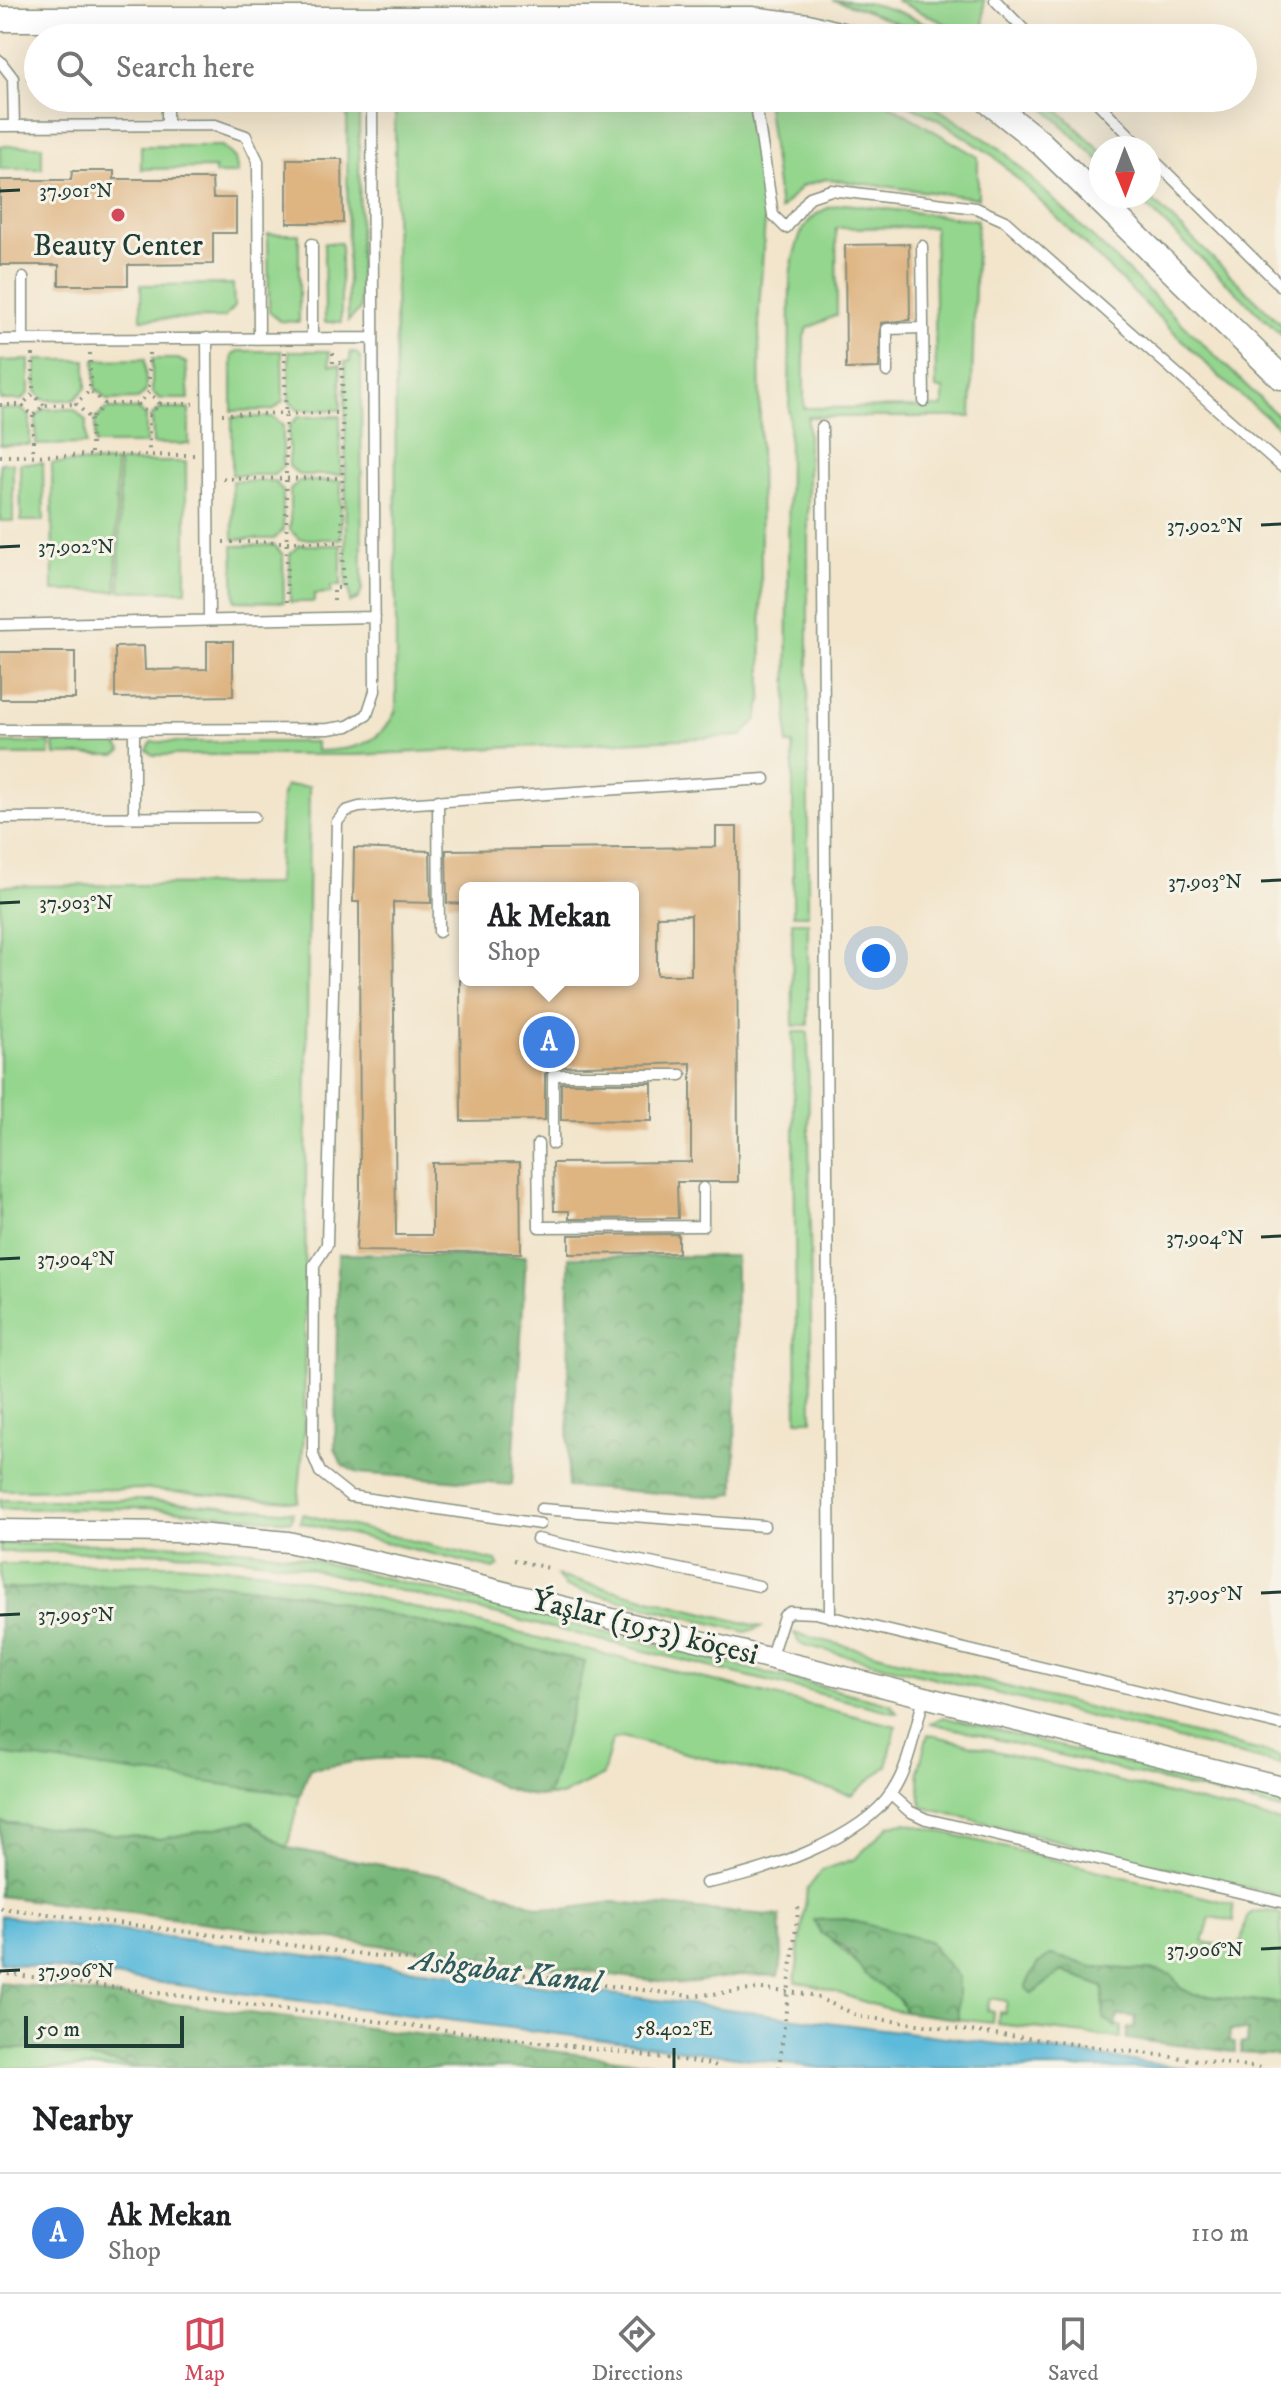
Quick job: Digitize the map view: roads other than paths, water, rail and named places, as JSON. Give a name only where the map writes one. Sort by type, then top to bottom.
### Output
[{"type":"street","points":[[0,19],[751,24]]},
{"type":"street","points":[[1002,112],[1041,143],[1281,377]]},
{"type":"street","name":"Ýaşlar (1953) köçesi","points":[[0,1530],[176,1532],[288,1542],[362,1557],[1281,1786]]},
{"type":"lane","points":[[995,0],[1018,24]]},
{"type":"lane","points":[[206,24],[210,18]]},
{"type":"lane","points":[[0,61],[13,78],[14,126]]},
{"type":"lane","points":[[167,112],[167,125]]},
{"type":"lane","points":[[0,730],[328,729],[359,722],[367,715],[375,691],[372,112]]},
{"type":"lane","points":[[757,112],[773,215],[780,224],[786,228],[810,197],[831,190],[976,208],[1005,221],[1281,466]]},
{"type":"lane","points":[[1107,112],[1130,136]]},
{"type":"lane","points":[[0,126],[227,127],[246,136],[256,151],[259,338]]},
{"type":"lane","points":[[1161,167],[1281,286]]},
{"type":"lane","points":[[312,244],[312,338]]},
{"type":"lane","points":[[922,246],[924,401]]},
{"type":"lane","points":[[23,278],[23,339]]},
{"type":"lane","points":[[887,372],[887,329],[923,328]]},
{"type":"lane","points":[[207,338],[209,618]]},
{"type":"lane","points":[[0,340],[373,338]]},
{"type":"lane","points":[[822,427],[830,1617]]},
{"type":"lane","points":[[0,625],[165,624],[209,618],[375,617]]},
{"type":"lane","points":[[134,730],[134,817]]},
{"type":"lane","points":[[540,1524],[350,1496],[320,1472],[313,1455],[314,1265],[327,1245],[337,822],[346,811],[359,807],[765,779]]},
{"type":"lane","points":[[438,800],[439,932]]},
{"type":"lane","points":[[0,818],[254,817]]},
{"type":"lane","points":[[553,1144],[553,1075],[681,1075]]},
{"type":"lane","points":[[538,1144],[539,1227],[703,1226],[703,1188]]},
{"type":"lane","points":[[541,1509],[764,1526]]},
{"type":"lane","points":[[537,1539],[759,1586]]},
{"type":"lane","points":[[770,1659],[779,1625],[790,1612],[830,1617],[1281,1725]]},
{"type":"lane","points":[[706,1883],[732,1879],[813,1849],[872,1814],[891,1795],[901,1777],[924,1698]]},
{"type":"lane","points":[[891,1795],[909,1811],[926,1819],[1281,1902]]},
{"type":"water","points":[[0,1916],[1187,2068],[821,2068],[0,1962]]},
{"type":"place","name":"Beauty Center","points":[[118,215]]},
{"type":"place","name":"Ak Mekan","points":[[549,1042]]},
{"type":"water label","name":"Ashgabat Kanal","points":[[506,1972]]}]
